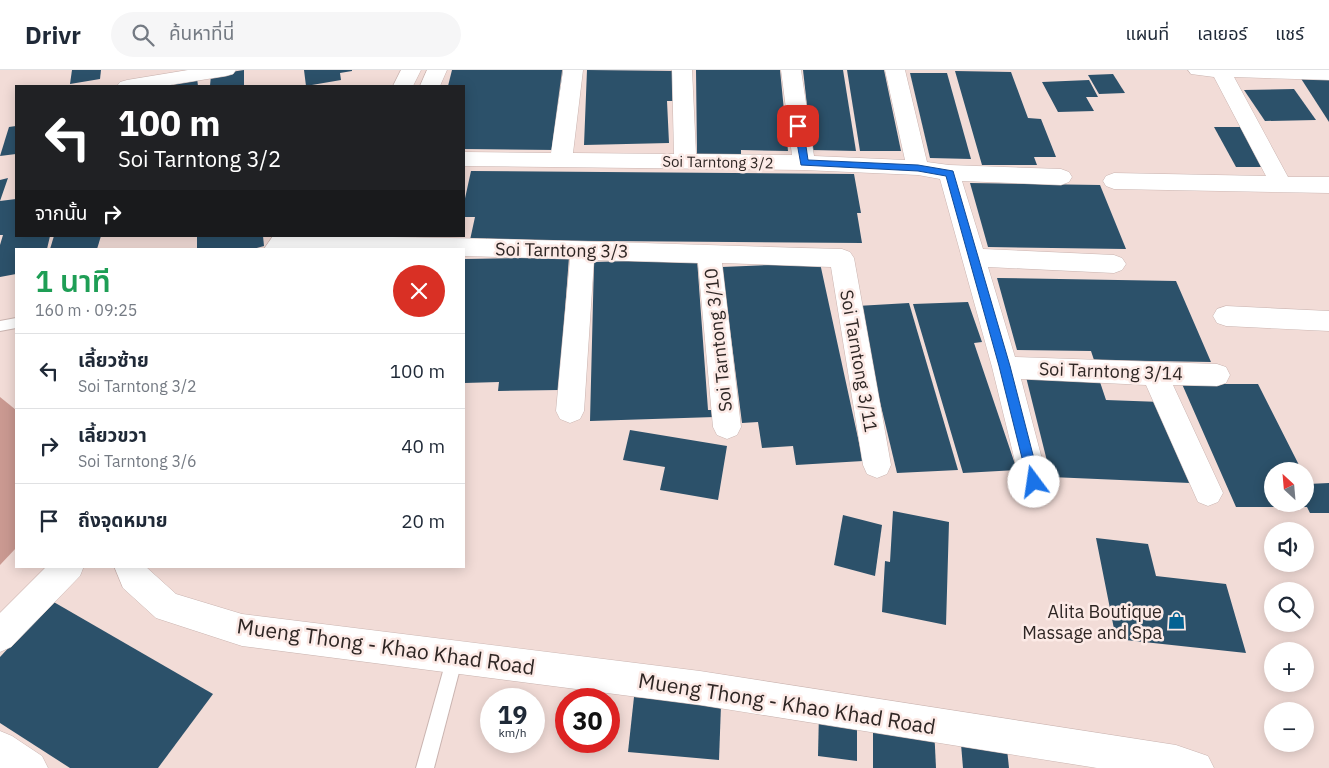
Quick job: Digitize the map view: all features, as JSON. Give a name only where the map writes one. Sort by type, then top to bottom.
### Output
[{"type":"street","points":[[133,85],[226,70]]},
{"type":"street","points":[[404,85],[411,70]]},
{"type":"street","points":[[430,85],[437,70]]},
{"type":"street","points":[[561,160],[573,70]]},
{"type":"street","points":[[682,70],[685,161]]},
{"type":"street","points":[[791,70],[804,163]]},
{"type":"street","points":[[895,70],[918,168]]},
{"type":"street","points":[[1198,70],[1329,74]]},
{"type":"street","points":[[1221,70],[1281,184]]},
{"type":"street","name":"Soi Tarntong 3/2","points":[[465,159],[804,163],[918,168],[950,173],[1062,177]]},
{"type":"street","points":[[950,173],[1005,366],[1034,482]]},
{"type":"street","points":[[1114,182],[1329,185]]},
{"type":"street","name":"Soi Tarntong 3/3","points":[[295,242],[460,248]]},
{"type":"street","name":"Soi Tarntong 3/3","points":[[465,248],[710,253],[842,258]]},
{"type":"street","points":[[570,411],[583,250]]},
{"type":"street","name":"Soi Tarntong 3/10","points":[[710,253],[726,427]]},
{"type":"street","points":[[974,257],[1114,264]]},
{"type":"street","name":"Soi Tarntong 3/11","points":[[842,258],[877,465]]},
{"type":"street","points":[[1226,316],[1329,321]]},
{"type":"street","name":"Soi Tarntong 3/14","points":[[1005,366],[1155,374],[1217,375]]},
{"type":"street","points":[[1155,374],[1208,493]]},
{"type":"street","points":[[0,636],[67,568]]},
{"type":"street","name":"Mueng Thong - Khao Khad Road","points":[[130,568],[134,577],[168,607],[242,630],[700,688],[1176,763],[1196,768]]},
{"type":"street","points":[[0,748],[30,768]]},
{"type":"lane","points":[[0,326],[15,323]]},
{"type":"lane","points":[[425,768],[455,657]]},
{"type":"shaded area","points":[[0,397],[15,409],[15,549],[0,565]]},
{"type":"building","points":[[72,70],[101,70],[100,79],[70,84]]},
{"type":"building","points":[[244,70],[244,85],[210,85],[211,75]]},
{"type":"building","points":[[304,70],[352,70],[340,73],[341,80],[306,85]]},
{"type":"building","points":[[452,70],[564,70],[557,150],[465,149],[465,85],[448,85]]},
{"type":"building","points":[[587,70],[675,71],[676,101],[667,101],[669,143],[584,145]]},
{"type":"building","points":[[696,70],[780,70],[788,151],[741,150],[741,154],[697,154]]},
{"type":"building","points":[[803,70],[843,70],[856,151],[812,150]]},
{"type":"building","points":[[847,70],[884,70],[901,151],[860,151]]},
{"type":"building","points":[[955,71],[1011,72],[1028,118],[1041,119],[1056,157],[1034,157],[1037,165],[982,165]]},
{"type":"building","points":[[910,73],[947,73],[971,159],[930,158]]},
{"type":"building","points":[[1113,74],[1125,93],[1099,94],[1088,75]]},
{"type":"building","points":[[1300,77],[1329,78],[1329,122]]},
{"type":"building","points":[[197,78],[198,85],[162,85]]},
{"type":"building","points":[[1089,80],[1098,97],[1086,97],[1094,111],[1058,112],[1042,82]]},
{"type":"building","points":[[1294,89],[1316,120],[1265,121],[1244,90]]},
{"type":"building","points":[[15,126],[15,154],[0,156],[9,127]]},
{"type":"building","points":[[1214,127],[1243,127],[1266,167],[1236,167]]},
{"type":"building","points":[[471,171],[854,174],[861,213],[857,213],[862,243],[470,240],[475,217],[465,217],[465,198]]},
{"type":"building","points":[[8,178],[0,201],[0,180]]},
{"type":"building","points":[[970,183],[1100,185],[1126,249],[988,247]]},
{"type":"building","points":[[15,199],[15,237],[50,237],[47,248],[15,248],[15,274],[0,277],[0,245],[3,235],[0,235],[0,201]]},
{"type":"building","points":[[54,237],[101,237],[97,248],[50,248]]},
{"type":"building","points":[[197,237],[263,237],[264,246],[257,248],[197,248]]},
{"type":"building","points":[[569,257],[559,390],[498,391],[499,382],[465,383],[465,259]]},
{"type":"building","points":[[697,259],[708,410],[715,410],[715,417],[590,421],[594,262]]},
{"type":"building","points":[[820,263],[863,461],[796,465],[793,446],[762,448],[758,422],[742,423],[722,267]]},
{"type":"building","points":[[997,278],[1176,281],[1211,362],[1094,360],[1091,351],[1017,350]]},
{"type":"building","points":[[968,302],[982,342],[974,343],[1017,470],[963,473],[913,304]]},
{"type":"building","points":[[909,303],[958,470],[897,473],[857,306]]},
{"type":"building","points":[[1026,377],[1099,379],[1106,400],[1161,402],[1190,483],[1051,477]]},
{"type":"building","points":[[1182,384],[1258,384],[1297,462],[1264,462],[1264,507],[1236,507]]},
{"type":"building","points":[[630,430],[727,446],[718,500],[660,490],[665,467],[623,460]]},
{"type":"building","points":[[1329,483],[1329,513],[1310,513],[1314,512],[1314,484]]},
{"type":"building","points":[[893,511],[949,522],[946,625],[882,612],[885,561],[890,562]]},
{"type":"building","points":[[843,515],[882,525],[875,576],[834,565]]},
{"type":"building","points":[[1096,538],[1148,544],[1156,576],[1226,584],[1246,653],[1116,639]]},
{"type":"building","points":[[52,601],[213,694],[158,768],[70,768],[0,723],[0,657]]},
{"type":"building","points":[[634,697],[721,705],[719,760],[628,752]]},
{"type":"building","points":[[819,712],[857,717],[857,761],[818,756]]},
{"type":"building","points":[[873,718],[934,727],[936,768],[873,768]]},
{"type":"building","points":[[961,744],[1007,749],[1009,768],[963,768]]},
{"type":"place","name":"Alita Boutique Massage and Spa","points":[[1176,621]]},
{"type":"route","points":[[798,126],[804,163],[918,168],[950,173],[1005,366],[1034,482]]}]
